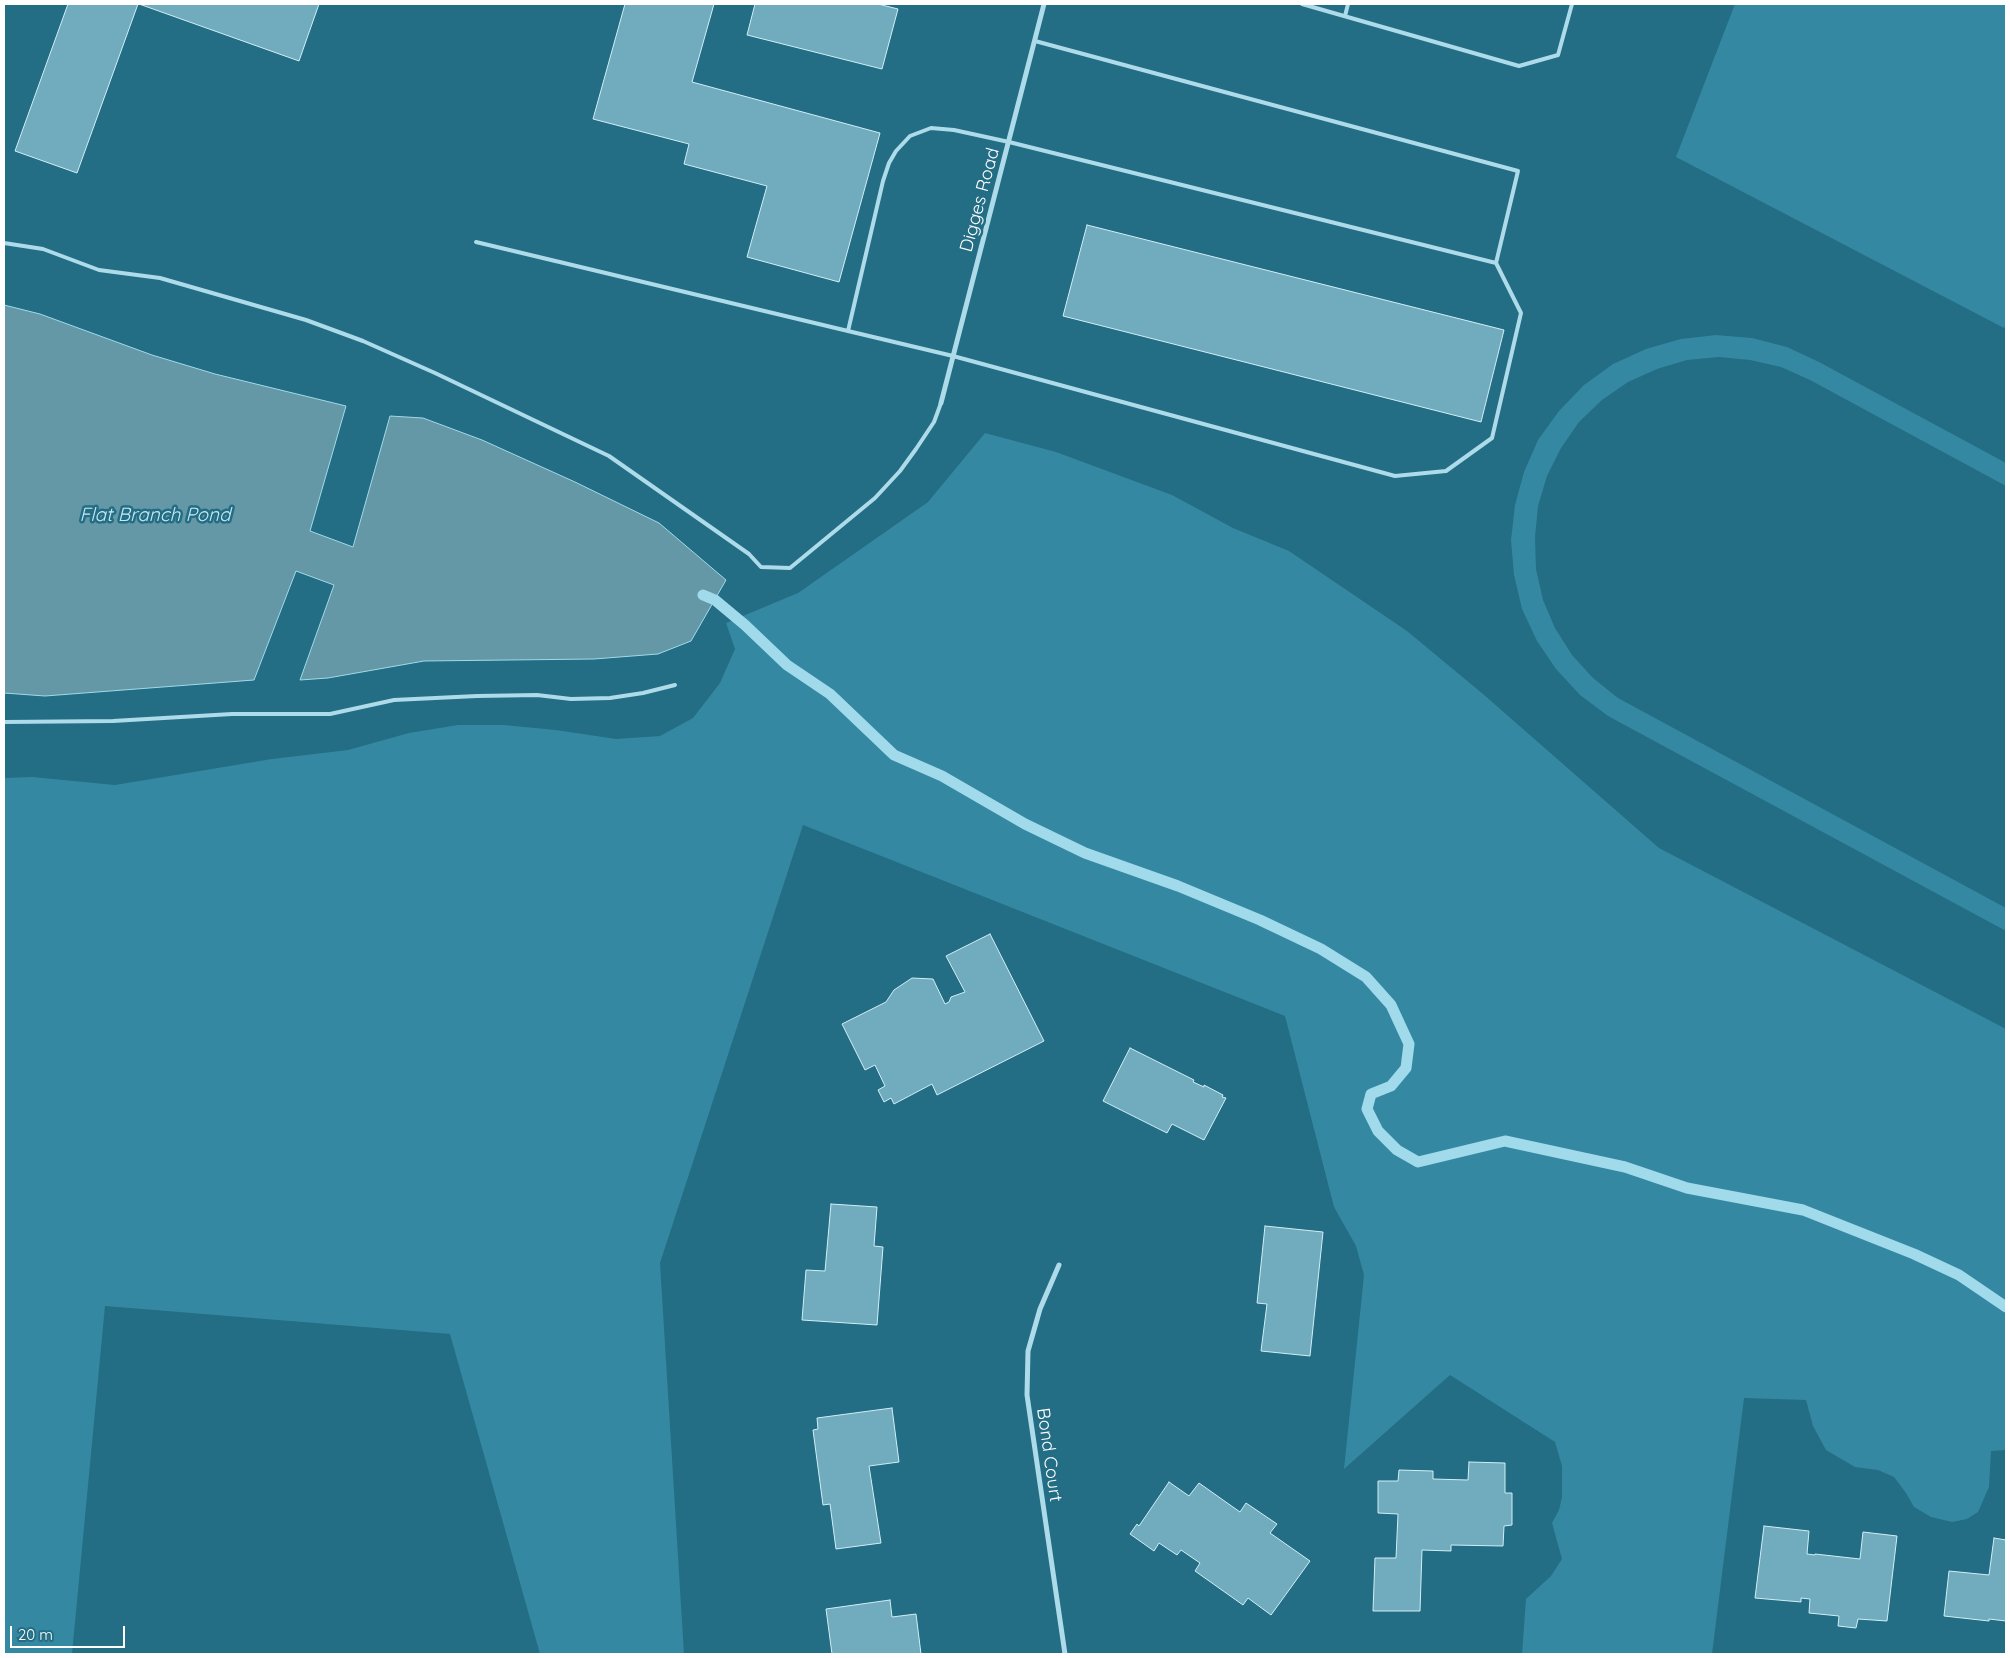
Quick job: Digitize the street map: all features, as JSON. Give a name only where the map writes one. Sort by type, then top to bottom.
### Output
[{"type":"street","name":"Digges Road","points":[[941,403],[1044,4]]},
{"type":"street","name":"Bond Court","points":[[1059,1265],[1040,1309],[1028,1351],[1027,1395],[1065,1654]]},
{"type":"lane","points":[[1302,4],[1518,66],[1558,55],[1572,4]]},
{"type":"lane","points":[[1345,16],[1348,4]]},
{"type":"lane","points":[[476,242],[953,356],[1395,476],[1446,471],[1492,438],[1521,313],[1496,263],[1518,171],[1035,41]]},
{"type":"lane","points":[[848,331],[883,181],[889,163],[910,136],[931,128],[954,130],[1009,142],[1496,263]]},
{"type":"lane","points":[[4,243],[43,249],[99,270],[160,278],[306,320],[362,341],[436,373],[609,456],[749,554],[762,567],[790,568],[875,498],[900,471],[934,422],[941,403]]},
{"type":"lane","points":[[4,722],[113,721],[232,714],[330,714],[394,700],[538,695],[571,700],[610,698],[643,693],[675,684]]},
{"type":"shaded area","points":[[1735,4],[2006,4],[2006,324],[2004,328],[1676,157]]},
{"type":"shaded area","points":[[1716,335],[1752,338],[1787,347],[1819,362],[2006,463],[2006,486],[1810,380],[1781,367],[1750,360],[1719,357],[1687,360],[1657,369],[1628,382],[1602,400],[1579,422],[1561,448],[1547,476],[1538,506],[1535,537],[1536,569],[1543,600],[1555,628],[1572,655],[1593,678],[1618,698],[2006,908],[2006,931],[1608,716],[1580,695],[1556,669],[1537,641],[1522,609],[1514,575],[1511,540],[1515,505],[1524,472],[1538,440],[1559,411],[1584,385],[1613,364],[1646,349],[1681,339]]},
{"type":"shaded area","points":[[985,433],[1056,452],[1172,495],[1233,528],[1289,551],[1407,631],[1483,694],[1659,848],[2006,1029],[2006,1450],[1991,1451],[1989,1487],[1978,1512],[1967,1519],[1952,1522],[1931,1517],[1914,1507],[1894,1477],[1878,1470],[1855,1467],[1826,1450],[1813,1426],[1806,1400],[1744,1398],[1712,1654],[1522,1654],[1526,1599],[1551,1576],[1562,1559],[1552,1523],[1559,1510],[1562,1497],[1562,1466],[1555,1442],[1450,1375],[1344,1469],[1364,1275],[1356,1246],[1334,1207],[1285,1016],[803,825],[660,1263],[684,1654],[540,1654],[450,1334],[105,1306],[72,1654],[4,1654],[4,778],[32,777],[115,785],[272,759],[348,750],[409,733],[458,725],[504,725],[616,739],[660,736],[693,718],[720,683],[735,649],[726,623],[798,593],[928,502]]},
{"type":"water","name":"Flat Branch Pond","points":[[4,305],[40,314],[152,355],[215,374],[346,406],[310,531],[353,547],[390,416],[423,418],[482,440],[659,523],[726,580],[691,641],[658,654],[594,659],[424,661],[328,678],[300,680],[334,585],[296,571],[254,680],[45,696],[4,693]]},
{"type":"building","points":[[68,4],[138,4],[77,173],[15,151]]},
{"type":"building","points":[[139,4],[319,4],[299,61]]},
{"type":"building","points":[[625,4],[714,4],[692,82],[880,133],[839,282],[747,257],[767,186],[684,164],[689,144],[593,119]]},
{"type":"building","points":[[755,4],[878,4],[898,9],[882,69],[747,35]]},
{"type":"building","points":[[1087,225],[1504,330],[1481,422],[1063,316]]},
{"type":"building","points":[[990,934],[1044,1041],[937,1095],[932,1084],[894,1104],[891,1098],[884,1102],[878,1090],[885,1086],[875,1065],[865,1070],[842,1024],[886,1002],[894,990],[912,978],[933,979],[945,1004],[949,1002],[951,997],[965,992],[946,956]]},
{"type":"building","points":[[1130,1048],[1226,1098],[1204,1140],[1172,1124],[1167,1133],[1103,1101]]},
{"type":"building","points":[[831,1204],[877,1207],[874,1246],[883,1247],[877,1325],[802,1320],[806,1270],[825,1271]]},
{"type":"building","points":[[1265,1226],[1323,1232],[1310,1356],[1261,1351],[1267,1304],[1257,1303]]},
{"type":"building","points":[[892,1408],[899,1462],[869,1466],[881,1543],[836,1549],[830,1504],[823,1505],[813,1430],[818,1429],[817,1418]]},
{"type":"building","points":[[1469,1462],[1505,1463],[1505,1493],[1512,1493],[1512,1525],[1504,1526],[1503,1546],[1451,1545],[1451,1551],[1422,1550],[1420,1611],[1373,1611],[1375,1558],[1396,1558],[1398,1514],[1378,1513],[1378,1481],[1398,1481],[1399,1470],[1433,1471],[1433,1479],[1468,1480]]},
{"type":"building","points":[[1169,1482],[1189,1496],[1199,1483],[1240,1512],[1246,1503],[1277,1524],[1270,1533],[1310,1561],[1271,1615],[1248,1598],[1243,1605],[1195,1571],[1200,1563],[1181,1550],[1177,1555],[1159,1543],[1154,1551],[1130,1534],[1137,1524],[1139,1526]]},
{"type":"building","points":[[1764,1526],[1809,1531],[1807,1554],[1860,1559],[1863,1532],[1897,1536],[1887,1621],[1858,1619],[1856,1628],[1838,1626],[1839,1616],[1809,1613],[1810,1599],[1801,1598],[1801,1602],[1755,1598]]},
{"type":"building","points":[[1994,1538],[2006,1540],[2006,1621],[1944,1616],[1949,1571],[1989,1575]]},
{"type":"building","points":[[890,1600],[892,1617],[916,1614],[921,1654],[832,1654],[826,1609]]},
{"type":"waterway","points":[[703,595],[715,600],[745,625],[787,665],[830,694],[894,755],[942,776],[1025,824],[1085,853],[1178,886],[1260,920],[1321,949],[1366,977],[1391,1005],[1409,1044],[1406,1068],[1391,1086],[1371,1094],[1367,1109],[1378,1131],[1397,1150],[1418,1162],[1505,1141],[1625,1167],[1687,1188],[1803,1210],[1914,1254],[1959,1275],[2006,1307]]}]
